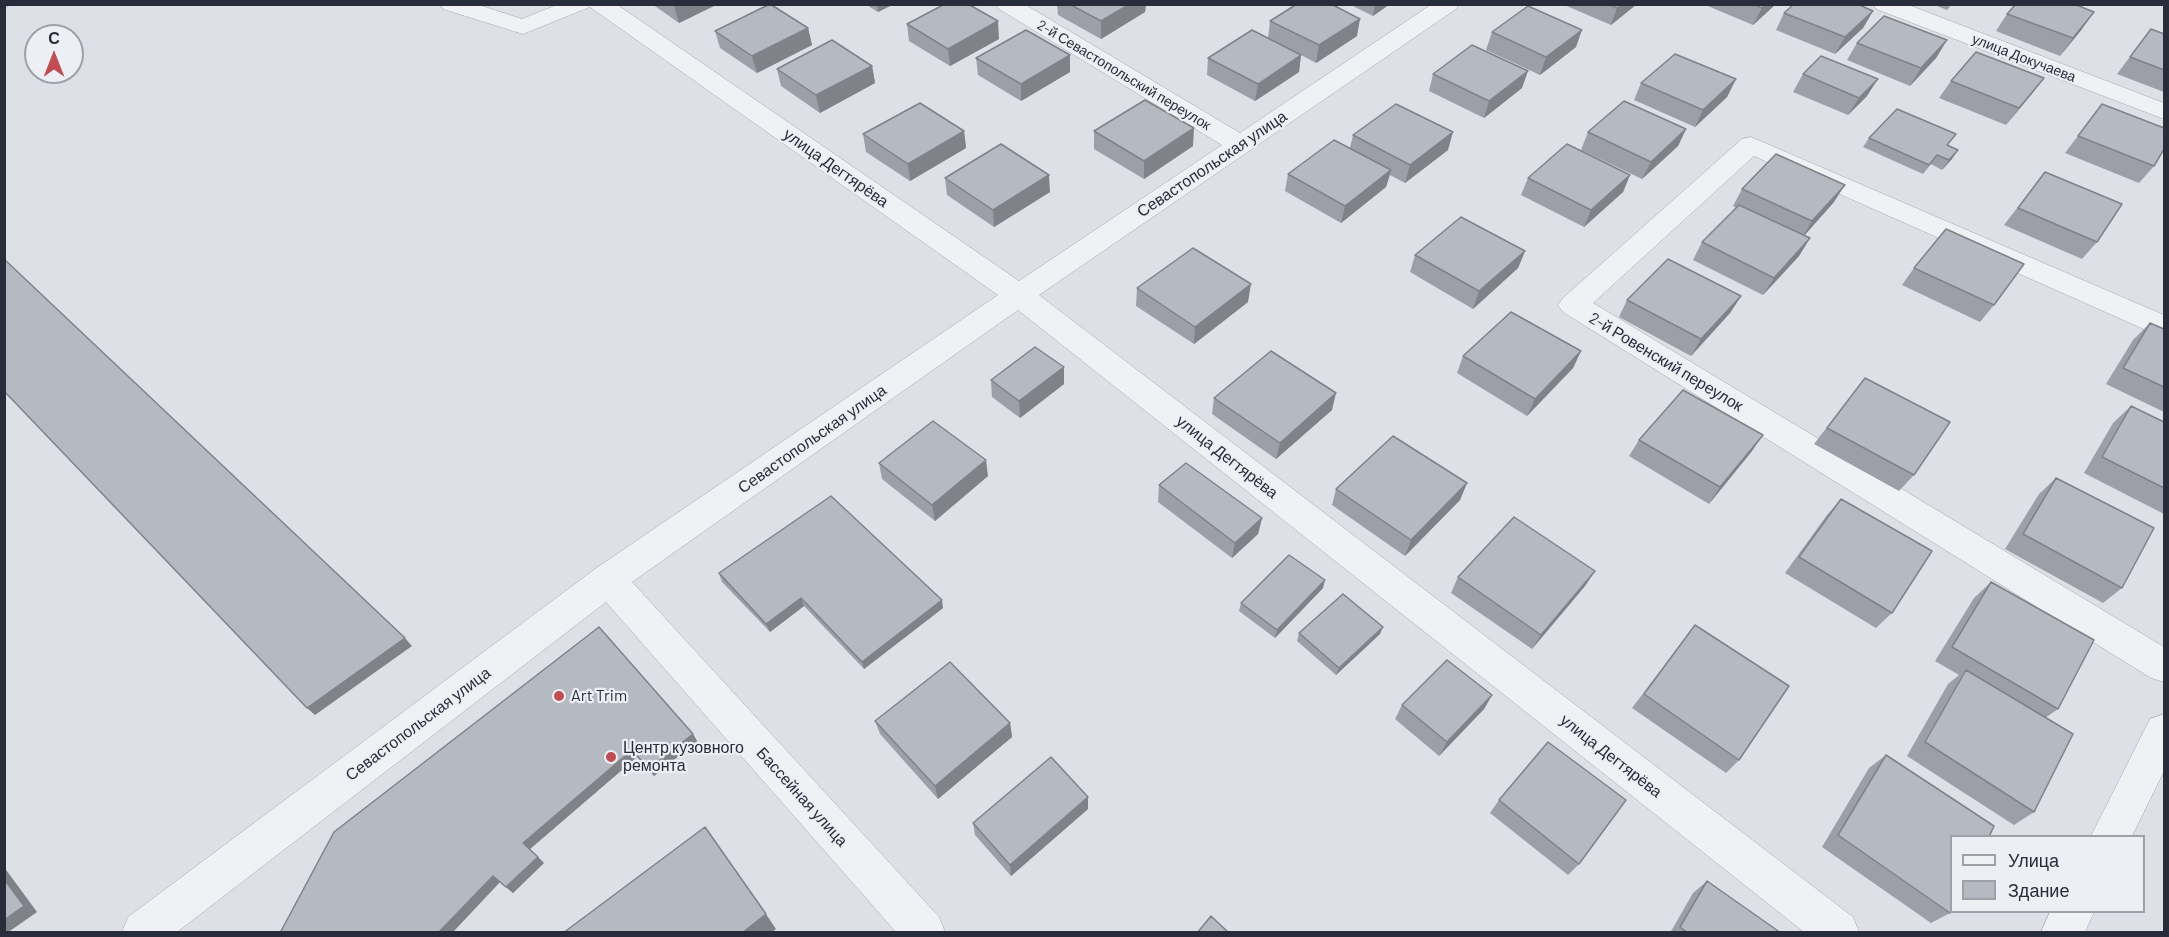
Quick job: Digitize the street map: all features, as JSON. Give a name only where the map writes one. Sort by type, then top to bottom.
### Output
[{"type":"street","points":[[450,4],[523,27],[581,4]]},
{"type":"street","name":"улица Дегтярёва","points":[[600,4],[1019,295],[1838,933]]},
{"type":"street","name":"2-й Севастопольский переулок","points":[[1007,4],[1241,145]]},
{"type":"street","name":"Севастопольская улица","points":[[143,933],[187,914],[608,580],[1019,295],[1448,4]]},
{"type":"street","name":"улица Докучаева","points":[[1884,4],[2164,112]]},
{"type":"street","name":"2-й Ровенский переулок","points":[[2164,327],[1751,145],[1573,305],[2164,666]]},
{"type":"street","name":"Бассейная улица","points":[[608,580],[924,933]]},
{"type":"street","points":[[2112,835],[2164,732]]},
{"type":"street","points":[[2062,933],[2072,913]]},
{"type":"building","points":[[770,4],[808,28],[752,56],[715,31]]},
{"type":"building","points":[[945,4],[968,4],[998,21],[948,49],[907,24]]},
{"type":"building","points":[[1069,4],[1130,4],[1101,21]]},
{"type":"building","points":[[1297,4],[1331,4],[1360,19],[1319,45],[1270,21]]},
{"type":"building","points":[[1608,4],[1622,4],[1617,8]]},
{"type":"building","points":[[1753,4],[1765,4],[1762,8]]},
{"type":"building","points":[[1794,4],[1857,4],[1873,11],[1845,37],[1784,13]]},
{"type":"building","points":[[2016,4],[2074,4],[2094,12],[2073,38],[2007,14]]},
{"type":"building","points":[[1528,6],[1582,30],[1546,57],[1492,32]]},
{"type":"building","points":[[1884,16],[1947,40],[1921,68],[1857,43]]},
{"type":"building","points":[[2151,29],[2164,34],[2164,70],[2130,57]]},
{"type":"building","points":[[1026,30],[1070,55],[1021,84],[976,58]]},
{"type":"building","points":[[1252,30],[1301,55],[1258,84],[1208,58]]},
{"type":"building","points":[[832,40],[872,66],[816,95],[777,69]]},
{"type":"building","points":[[1472,45],[1528,71],[1489,101],[1433,74]]},
{"type":"building","points":[[1976,52],[2044,78],[2019,108],[1951,81]]},
{"type":"building","points":[[1675,54],[1736,79],[1703,110],[1641,83]]},
{"type":"building","points":[[1821,56],[1878,79],[1859,98],[1803,74]]},
{"type":"building","points":[[1145,100],[1194,128],[1144,161],[1094,131]]},
{"type":"building","points":[[1624,101],[1686,129],[1651,162],[1588,132]]},
{"type":"building","points":[[920,103],[964,131],[908,164],[863,134]]},
{"type":"building","points":[[1396,104],[1453,132],[1410,165],[1353,135]]},
{"type":"building","points":[[2102,104],[2164,128],[2164,149],[2154,166],[2078,136]]},
{"type":"building","points":[[1897,109],[1956,134],[1947,145],[1958,150],[1949,160],[1937,155],[1929,165],[1869,138]]},
{"type":"building","points":[[1334,140],[1391,170],[1345,206],[1288,174]]},
{"type":"building","points":[[1001,144],[1049,175],[993,210],[945,178]]},
{"type":"building","points":[[1567,144],[1630,175],[1591,210],[1528,178]]},
{"type":"building","points":[[1776,154],[1845,185],[1812,221],[1742,189]]},
{"type":"building","points":[[2045,172],[2122,204],[2097,242],[2018,208]]},
{"type":"building","points":[[1739,205],[1810,238],[1774,278],[1702,242]]},
{"type":"building","points":[[1461,217],[1525,251],[1479,291],[1415,255]]},
{"type":"building","points":[[1946,229],[2024,264],[1994,305],[1914,268]]},
{"type":"building","points":[[1193,248],[1251,284],[1195,327],[1137,288]]},
{"type":"building","points":[[4,259],[405,638],[307,708],[4,391]]},
{"type":"building","points":[[1668,259],[1741,296],[1701,339],[1627,300]]},
{"type":"building","points":[[1511,312],[1581,351],[1535,399],[1463,356]]},
{"type":"building","points":[[2150,323],[2164,329],[2164,387],[2123,368]]},
{"type":"building","points":[[1035,347],[1064,367],[1019,401],[991,380]]},
{"type":"building","points":[[1271,351],[1336,393],[1280,443],[1214,398]]},
{"type":"building","points":[[1865,378],[1950,422],[1914,475],[1827,428]]},
{"type":"building","points":[[1683,390],[1763,435],[1720,487],[1639,440]]},
{"type":"building","points":[[2131,406],[2164,422],[2164,488],[2102,457]]},
{"type":"building","points":[[933,421],[986,460],[932,505],[879,463]]},
{"type":"building","points":[[1393,436],[1467,483],[1411,540],[1336,489]]},
{"type":"building","points":[[1186,463],[1262,518],[1235,543],[1159,485]]},
{"type":"building","points":[[2056,478],[2154,528],[2122,588],[2023,534]]},
{"type":"building","points":[[831,496],[942,600],[862,662],[801,598],[766,624],[719,573]]},
{"type":"building","points":[[1841,499],[1932,551],[1892,613],[1799,557]]},
{"type":"building","points":[[1514,517],[1595,571],[1541,635],[1458,577]]},
{"type":"building","points":[[1289,555],[1325,580],[1277,630],[1241,603]]},
{"type":"building","points":[[1991,582],[2094,640],[2058,709],[1952,647]]},
{"type":"building","points":[[1343,594],[1383,627],[1339,668],[1299,633]]},
{"type":"building","points":[[1695,625],[1789,686],[1739,760],[1644,694]]},
{"type":"building","points":[[599,627],[693,734],[649,769],[632,750],[523,843],[538,857],[506,887],[493,876],[438,933],[280,933],[334,832]]},
{"type":"building","points":[[1447,660],[1492,695],[1447,742],[1402,705]]},
{"type":"building","points":[[950,662],[1010,723],[935,786],[875,721]]},
{"type":"building","points":[[1966,670],[2073,734],[2034,812],[1925,742]]},
{"type":"building","points":[[1548,742],[1626,800],[1579,864],[1499,800]]},
{"type":"building","points":[[1886,755],[1994,826],[1990,835],[1950,835],[1950,913],[1838,835]]},
{"type":"building","points":[[1051,757],[1088,797],[1010,865],[973,823]]},
{"type":"building","points":[[705,827],[766,914],[742,933],[563,933]]},
{"type":"building","points":[[4,879],[24,906],[4,920]]},
{"type":"building","points":[[1707,881],[1781,933],[1688,933],[1680,927]]},
{"type":"building","points":[[1211,916],[1229,933],[1197,933]]},
{"type":"place","name":"Art Trim","points":[[559,696]]},
{"type":"place","name":"Центр кузовного ремонта","points":[[611,757]]}]
